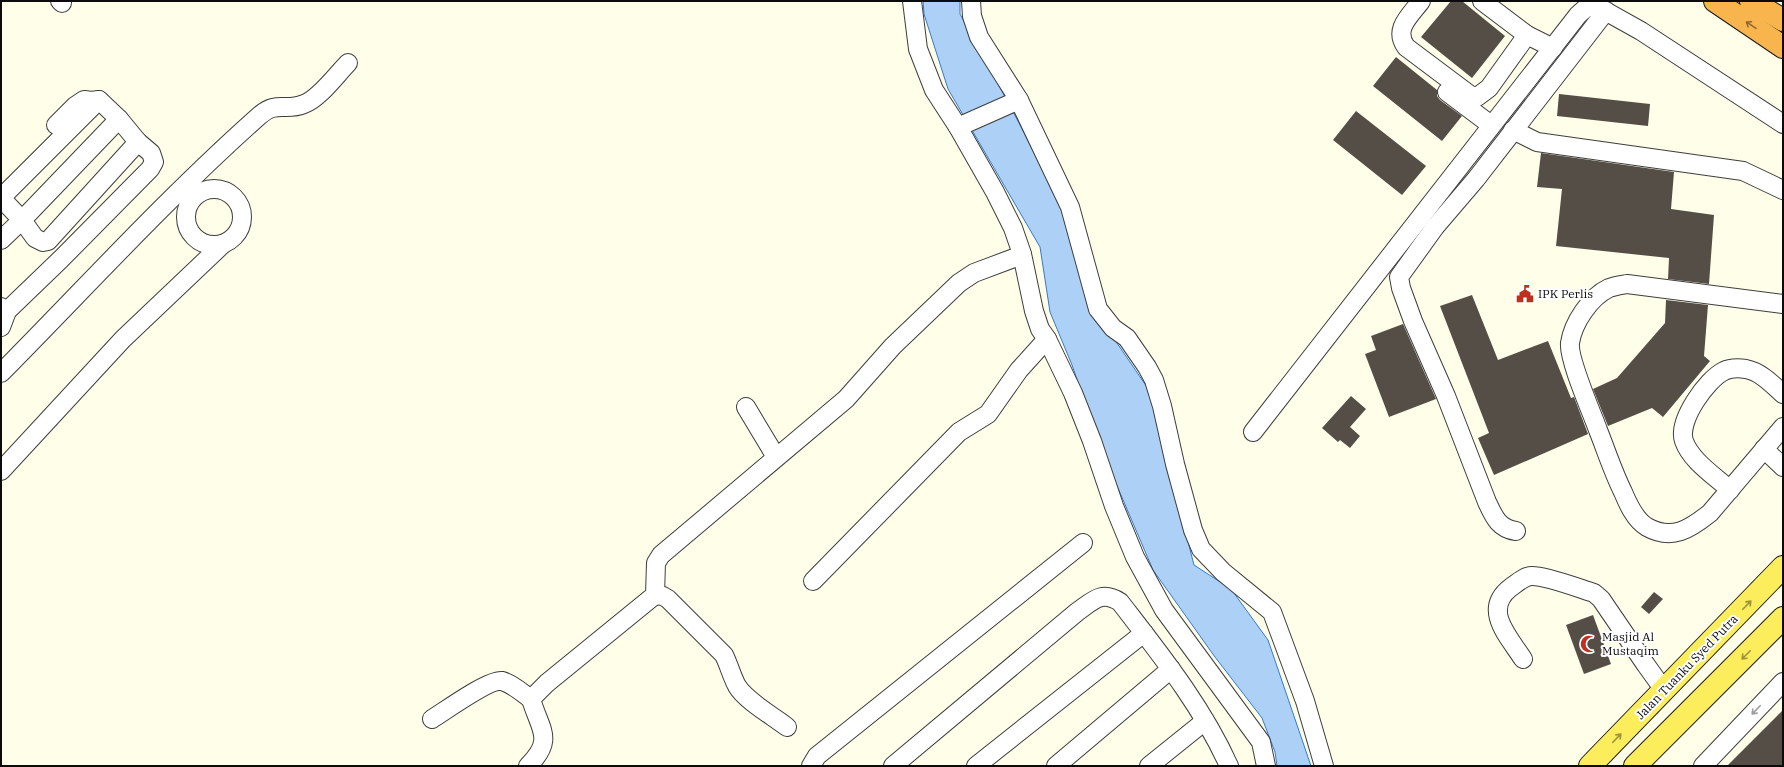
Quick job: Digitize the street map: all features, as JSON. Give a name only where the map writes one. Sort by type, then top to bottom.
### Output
[{"type":"highway","points":[[1715,1],[1783,47]]},
{"type":"highway","points":[[1751,1],[1783,20]]},
{"type":"main road","name":"Jalan Tuanku Syed Putra","points":[[1590,766],[1783,567]]},
{"type":"main road","points":[[1635,766],[1783,618]]},
{"type":"street","points":[[912,1],[918,49],[934,90],[963,125],[1013,228],[1022,255],[1034,311],[1040,329],[1047,339],[1073,393],[1121,524],[1144,574],[1164,610],[1242,714],[1261,742],[1266,766]]},
{"type":"street","points":[[971,1],[972,16],[979,38],[1015,102],[1070,207],[1098,309],[1113,328],[1127,338],[1154,380],[1162,406],[1175,464],[1193,530],[1201,549],[1223,572],[1272,612],[1305,701],[1324,766]]},
{"type":"street","points":[[1421,1],[1401,28],[1401,40],[1406,47],[1470,95],[1477,96],[1489,88],[1527,35]]},
{"type":"street","points":[[1482,1],[1527,35],[1553,48]]},
{"type":"street","points":[[1253,432],[1578,14],[1587,7],[1598,7],[1641,31],[1783,124]]},
{"type":"street","points":[[1516,531],[1506,529],[1495,519],[1478,483],[1446,396],[1413,321],[1398,280],[1402,270],[1435,227],[1476,179],[1606,11]]},
{"type":"street","points":[[1397,53],[1491,126]]},
{"type":"street","points":[[1,374],[201,170],[268,109],[279,106],[294,107],[305,104],[319,94],[348,63]]},
{"type":"street","points":[[56,125],[75,106],[84,100],[92,102],[99,100]]},
{"type":"street","points":[[2,319],[150,169],[154,162],[151,153],[138,142],[119,119],[99,100]]},
{"type":"street","points":[[99,100],[1,198],[22,220],[35,238],[43,242],[48,241],[138,142]]},
{"type":"street","points":[[963,125],[1015,102]]},
{"type":"street","points":[[1,240],[119,119]]},
{"type":"street","points":[[1513,130],[1537,142],[1743,172],[1783,190]]},
{"type":"street","points":[[1,472],[123,339],[223,244],[233,238],[240,229],[243,218],[241,207],[236,199],[220,189],[202,191],[191,201],[186,213],[187,225],[192,235],[201,242],[212,245],[223,244]]},
{"type":"street","points":[[160,211],[186,213]]},
{"type":"street","points":[[531,699],[547,683],[645,605],[655,595],[656,563],[661,555],[846,399],[862,383],[878,361],[959,283],[974,273],[1022,255]]},
{"type":"street","points":[[1783,304],[1627,284],[1609,288],[1588,304],[1575,325],[1570,345],[1578,378],[1622,492],[1638,519],[1647,527],[1658,531],[1680,533],[1696,524],[1710,513],[1783,426]]},
{"type":"street","points":[[813,581],[959,432],[988,414],[1019,370],[1047,339]]},
{"type":"street","points":[[1730,490],[1700,463],[1689,450],[1684,441],[1682,432],[1688,412],[1718,374],[1726,370],[1744,369],[1754,371],[1763,376],[1783,394]]},
{"type":"street","points":[[746,407],[776,457]]},
{"type":"street","points":[[1764,449],[1783,467]]},
{"type":"street","points":[[811,766],[817,756],[1084,543]]},
{"type":"street","points":[[1523,659],[1499,622],[1497,612],[1499,601],[1508,590],[1520,581],[1530,576],[1540,577],[1594,594],[1601,598],[1646,666],[1664,690]]},
{"type":"street","points":[[655,595],[663,596],[668,599],[724,655],[730,666],[737,686],[743,694],[787,727]]},
{"type":"street","points":[[893,766],[1077,612],[1096,599],[1104,596],[1111,596],[1120,602],[1171,669],[1219,743],[1229,766]]},
{"type":"street","points":[[976,766],[1144,633]]},
{"type":"street","points":[[1056,766],[1077,759],[1171,669]]},
{"type":"street","points":[[432,719],[496,681],[506,683],[531,699],[542,728],[543,744],[539,755],[528,766]]},
{"type":"street","points":[[1703,766],[1783,682]]},
{"type":"street","points":[[1148,766],[1205,721]]},
{"type":"water","points":[[923,1],[960,1],[960,14],[1018,121],[1058,200],[1081,263],[1093,317],[1117,343],[1149,390],[1194,565],[1231,589],[1268,640],[1311,766],[1277,766],[1275,752],[1262,718],[1215,657],[1153,570],[1103,453],[1072,365],[1050,312],[1040,247],[948,89],[924,14]]},
{"type":"building","points":[[1451,1],[1462,1],[1505,36],[1472,78],[1421,37]]},
{"type":"building","points":[[1396,57],[1437,90],[1437,96],[1440,100],[1462,116],[1442,141],[1373,86]]},
{"type":"building","points":[[1559,94],[1650,104],[1648,126],[1557,116]]},
{"type":"building","points":[[1356,111],[1426,166],[1402,195],[1333,140]]},
{"type":"building","points":[[1541,153],[1674,172],[1671,209],[1714,215],[1709,284],[1668,279],[1669,258],[1556,246],[1562,189],[1537,187]]},
{"type":"building","points":[[1472,295],[1498,360],[1548,341],[1571,398],[1574,397],[1588,434],[1494,475],[1478,438],[1489,433],[1440,306]]},
{"type":"building","points":[[1666,300],[1708,305],[1704,356],[1710,361],[1663,417],[1652,408],[1608,426],[1593,389],[1617,378],[1665,323]]},
{"type":"building","points":[[1403,324],[1436,399],[1389,417],[1365,354],[1376,350],[1371,336]]},
{"type":"building","points":[[1351,396],[1366,409],[1350,427],[1360,436],[1350,448],[1340,440],[1338,442],[1322,428]]},
{"type":"building","points":[[1654,592],[1663,599],[1649,614],[1641,607]]},
{"type":"building","name":"Masjid Al Mustaqim","points":[[1593,615],[1611,664],[1584,674],[1566,625]]},
{"type":"building","points":[[1783,710],[1783,766],[1727,766]]},
{"type":"place","name":"IPK Perlis","points":[[1525,294]]},
{"type":"place","name":"Masjid Al Mustaqim","points":[[1589,644]]}]
